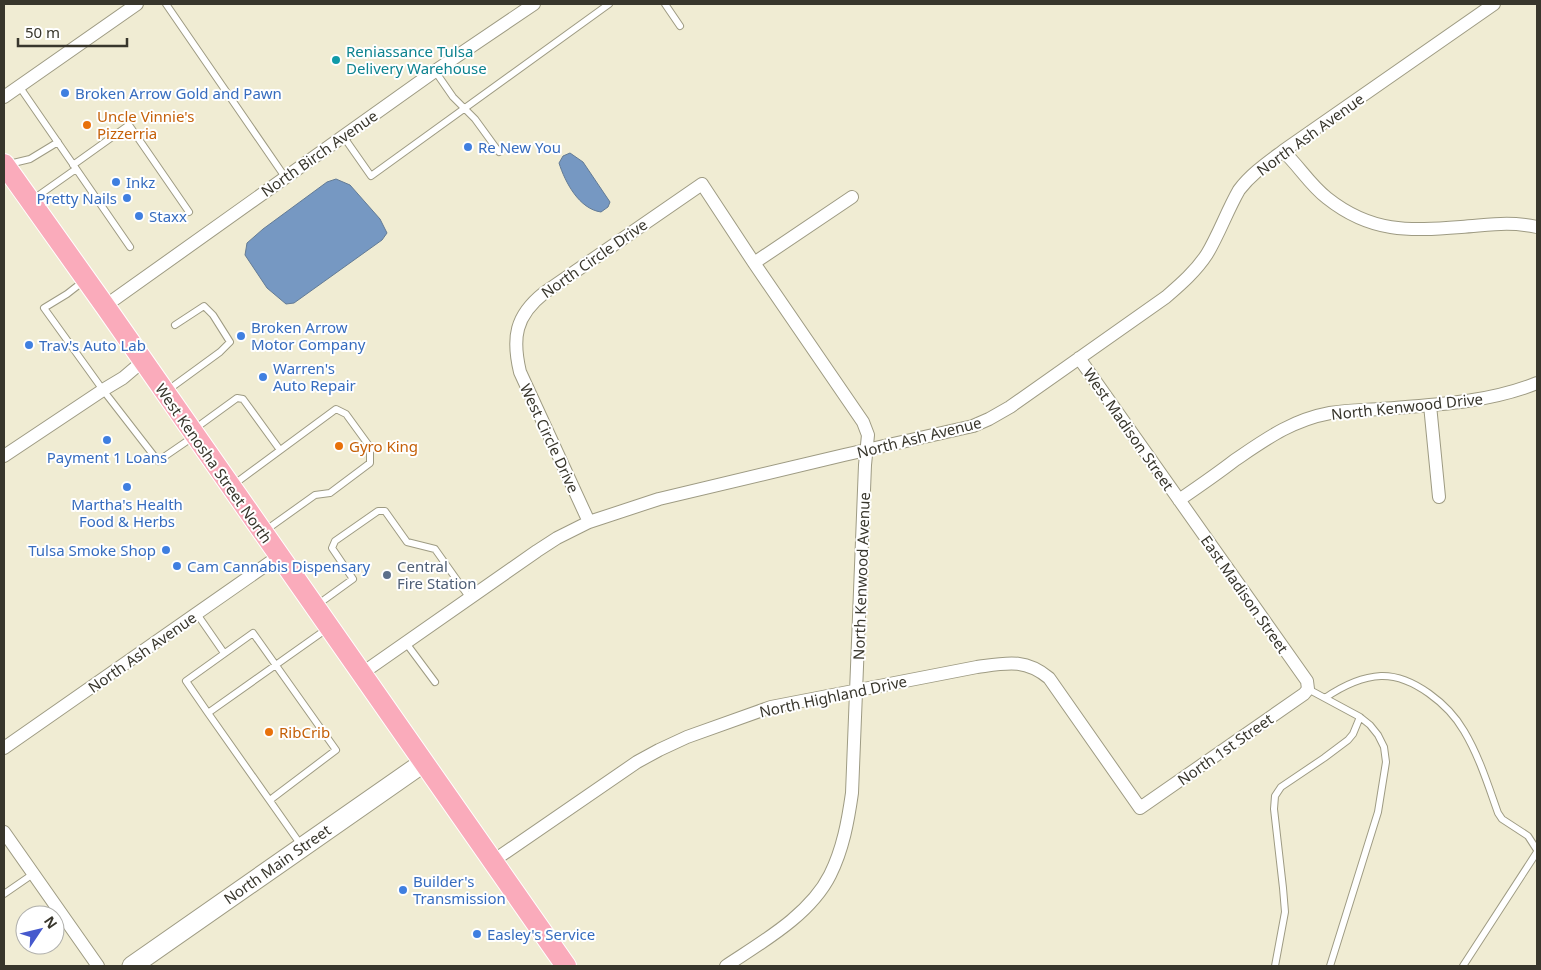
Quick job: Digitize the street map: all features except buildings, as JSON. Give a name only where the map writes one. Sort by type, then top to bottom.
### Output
[{"type":"main road","name":"West Kenosha Street North","points":[[4,165],[105,306],[566,966]]},
{"type":"main road","name":"North Main Street","points":[[132,966],[423,762]]},
{"type":"street","points":[[4,97],[137,4]]},
{"type":"street","name":"North Birch Avenue","points":[[105,306],[435,71],[534,4]]},
{"type":"street","name":"North Ash Avenue","points":[[361,674],[469,597],[557,538],[589,522],[659,499],[958,430],[989,420],[1010,408],[1166,297],[1181,284],[1206,254],[1232,203],[1246,182],[1283,150],[1494,4]]},
{"type":"street","points":[[1283,150],[1327,198],[1350,213],[1378,225],[1391,228],[1423,229],[1502,223],[1537,227]]},
{"type":"street","name":"North Kenwood Avenue","points":[[702,184],[863,422],[868,435],[864,465],[852,793],[844,837],[830,876],[816,896],[796,917],[726,966]]},
{"type":"street","name":"North Circle Drive","points":[[516,353],[520,321],[535,300],[702,184]]},
{"type":"street","points":[[754,263],[852,197]]},
{"type":"street","name":"West Circle Drive","points":[[516,353],[520,372],[589,522]]},
{"type":"street","name":"West Madison Street","points":[[1079,358],[1179,500]]},
{"type":"street","points":[[4,456],[123,378],[143,361]]},
{"type":"street","name":"North Kenwood Drive","points":[[1179,500],[1269,437],[1298,422],[1331,412],[1430,405],[1479,399],[1507,393],[1537,383]]},
{"type":"street","points":[[1430,405],[1439,497]]},
{"type":"street","name":"East Madison Street","points":[[1179,500],[1307,681],[1308,689]]},
{"type":"street","name":"North Ash Avenue","points":[[4,748],[279,556]]},
{"type":"street","name":"North Highland Drive","points":[[493,861],[629,768],[679,740],[771,707],[1004,663],[1023,663],[1034,667],[1049,678],[1140,808]]},
{"type":"street","name":"North 1st Street","points":[[1140,808],[1298,698],[1308,689]]},
{"type":"street","points":[[4,832],[98,966]]},
{"type":"lane","points":[[166,4],[286,177]]},
{"type":"lane","points":[[343,136],[371,176],[609,4]]},
{"type":"lane","points":[[665,4],[680,26]]},
{"type":"lane","points":[[435,71],[454,97],[475,119],[499,152]]},
{"type":"lane","points":[[19,86],[130,247]]},
{"type":"lane","points":[[31,201],[129,126],[189,212]]},
{"type":"lane","points":[[4,165],[30,159],[58,142]]},
{"type":"lane","points":[[86,279],[67,294],[44,308],[103,390],[158,461],[237,398],[243,399],[280,450]]},
{"type":"lane","points":[[165,392],[220,352],[230,342],[214,315],[204,306],[175,325]]},
{"type":"lane","points":[[231,487],[336,409],[346,414],[370,447],[370,464],[330,493],[316,495],[262,532]]},
{"type":"lane","points":[[314,607],[353,579],[332,548],[335,541],[378,511],[385,511],[407,542],[435,548],[469,597]]},
{"type":"lane","points":[[197,614],[224,653]]},
{"type":"lane","points":[[208,713],[329,628]]},
{"type":"lane","points":[[270,800],[336,750],[253,633],[186,681],[302,847]]},
{"type":"lane","points":[[406,642],[434,682]]},
{"type":"lane","points":[[1324,698],[1355,682],[1382,676],[1395,677],[1412,683],[1426,691],[1439,701],[1464,730],[1502,819],[1528,836],[1537,851],[1463,966]]},
{"type":"lane","points":[[1308,689],[1360,717],[1378,735],[1384,747],[1386,762],[1378,812],[1330,966]]},
{"type":"lane","points":[[1275,966],[1285,912],[1274,809],[1275,796],[1281,787],[1348,740],[1353,734],[1360,717]]},
{"type":"lane","points":[[4,894],[33,874]]},
{"type":"water","points":[[570,153],[583,162],[610,202],[608,207],[601,212],[586,206],[569,186],[559,163],[563,156]]},
{"type":"water","points":[[336,179],[350,185],[380,219],[387,233],[382,240],[294,303],[286,304],[267,288],[245,255],[247,243],[327,182]]},
{"type":"place","name":"Reniassance Tulsa Delivery Warehouse","points":[[336,60]]},
{"type":"place","name":"Broken Arrow Gold and Pawn","points":[[65,93]]},
{"type":"place","name":"Uncle Vinnie's Pizzerria","points":[[87,125]]},
{"type":"place","name":"Re New You","points":[[468,147]]},
{"type":"place","name":"Inkz","points":[[116,182]]},
{"type":"place","name":"Pretty Nails","points":[[127,198]]},
{"type":"place","name":"Staxx","points":[[139,216]]},
{"type":"place","name":"Broken Arrow Motor Company","points":[[241,336]]},
{"type":"place","name":"Trav's Auto Lab","points":[[29,345]]},
{"type":"place","name":"Warren's Auto Repair","points":[[263,377]]},
{"type":"place","name":"Payment 1 Loans","points":[[107,440]]},
{"type":"place","name":"Gyro King","points":[[339,446]]},
{"type":"place","name":"Martha's Health Food & Herbs","points":[[127,487]]},
{"type":"place","name":"Tulsa Smoke Shop","points":[[166,550]]},
{"type":"place","name":"Cam Cannabis Dispensary","points":[[177,566]]},
{"type":"place","name":"Central Fire Station","points":[[387,575]]},
{"type":"place","name":"RibCrib","points":[[269,732]]},
{"type":"place","name":"Builder's Transmission","points":[[403,890]]},
{"type":"place","name":"Easley's Service","points":[[477,934]]}]
